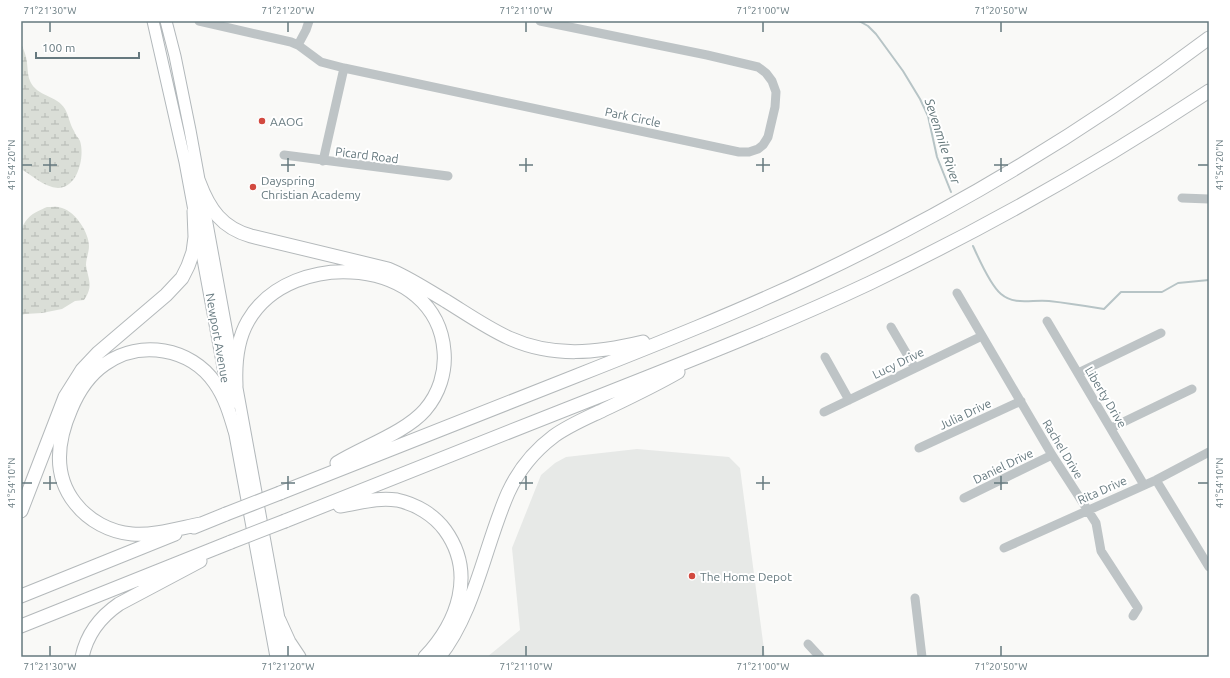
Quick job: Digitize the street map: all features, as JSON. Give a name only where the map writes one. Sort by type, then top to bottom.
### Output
[{"type":"highway","points":[[21,596],[687,332],[818,274],[898,234],[1019,166],[1083,126],[1209,38]]},
{"type":"highway","points":[[21,626],[715,350],[823,304],[964,236],[1036,197],[1107,156],[1209,91]]},
{"type":"highway","points":[[199,182],[212,210],[223,222],[236,231],[251,236],[388,269],[409,279],[497,332],[530,346],[558,351],[595,352],[687,332]]},
{"type":"highway","points":[[21,511],[59,409],[73,383],[98,353],[172,290],[185,272],[194,245],[194,211]]},
{"type":"highway","points":[[236,385],[238,346],[251,316],[273,294],[305,277],[319,273],[339,271],[374,275],[397,284],[412,294],[432,315],[442,336],[444,361],[440,385],[427,408],[418,418],[409,424],[301,484]]},
{"type":"highway","points":[[201,524],[150,533],[135,534],[112,530],[90,518],[74,501],[62,477],[59,453],[61,435],[65,423],[79,393],[91,376],[101,366],[116,357],[128,353],[140,350],[157,350],[184,357],[196,364],[206,373],[221,394],[235,431]]},
{"type":"highway","points":[[439,657],[449,643],[461,621],[508,493],[518,475],[531,458],[548,441],[561,431],[661,382],[715,350]]},
{"type":"highway","points":[[311,511],[368,500],[392,499],[405,502],[422,510],[436,520],[443,528],[452,542],[458,557],[461,574],[461,586],[456,606],[450,620],[440,638],[425,657]]},
{"type":"highway","points":[[82,657],[91,632],[100,619],[108,612],[119,604],[188,569],[231,542]]},
{"type":"highway","points":[[279,620],[298,657]]},
{"type":"main road","name":"Newport Avenue","points":[[167,21],[199,182],[286,657]]},
{"type":"main road","name":"Newport Avenue","points":[[153,23],[177,125],[194,211],[276,657]]},
{"type":"street","points":[[153,23],[167,21]]},
{"type":"street","name":"Park Circle","points":[[199,21],[283,40],[298,45],[321,62],[344,68],[739,152],[749,152],[758,149],[763,145],[768,137],[775,107],[776,92],[772,81],[766,73],[758,67],[707,55],[540,21]]},
{"type":"street","points":[[298,45],[309,21]]},
{"type":"street","points":[[323,161],[344,68]]},
{"type":"street","name":"Picard Road","points":[[284,155],[448,176]]},
{"type":"street","points":[[1182,198],[1209,199]]},
{"type":"street","name":"Rachel Drive","points":[[957,293],[1052,455],[1086,510],[1096,523],[1101,551],[1138,608],[1133,616]]},
{"type":"street","name":"Liberty Drive","points":[[1047,321],[1144,485]]},
{"type":"street","points":[[891,327],[915,368]]},
{"type":"street","points":[[1078,373],[1160,333]]},
{"type":"street","name":"Lucy Drive","points":[[824,412],[982,336]]},
{"type":"street","points":[[825,357],[849,400]]},
{"type":"street","points":[[1111,428],[1192,389]]},
{"type":"street","name":"Julia Drive","points":[[919,448],[1021,401]]},
{"type":"street","name":"Rita Drive","points":[[1004,548],[1086,510],[1156,480],[1209,452]]},
{"type":"street","name":"Daniel Drive","points":[[964,498],[1052,455]]},
{"type":"street","points":[[1156,480],[1209,566]]},
{"type":"street","points":[[915,598],[922,657]]},
{"type":"street","points":[[808,644],[820,657]]},
{"type":"shaded area","points":[[637,449],[729,457],[740,468],[765,657],[487,657],[520,630],[512,548],[541,475],[555,463],[566,457]]},
{"type":"green space","points":[[21,43],[26,57],[28,75],[33,86],[37,90],[61,104],[65,109],[75,134],[80,141],[81,162],[75,177],[71,183],[65,187],[58,188],[48,186],[21,169]]},
{"type":"green space","points":[[47,207],[58,207],[67,210],[77,218],[87,235],[89,246],[86,265],[90,282],[89,291],[84,300],[75,301],[62,309],[21,315],[21,230],[31,216]]},
{"type":"waterway","name":"Sevenmile River","points":[[859,21],[868,26],[876,34],[903,71],[920,99],[928,116],[937,157],[951,192]]},
{"type":"waterway","name":"Sevenmile River","points":[[973,246],[985,272],[997,290],[1006,298],[1018,301],[1049,301],[1104,309],[1121,292],[1162,292],[1178,283],[1209,280]]},
{"type":"place","name":"AAOG","points":[[262,121]]},
{"type":"place","name":"Dayspring Christian Academy","points":[[253,187]]},
{"type":"place","name":"The Home Depot","points":[[692,576]]}]
